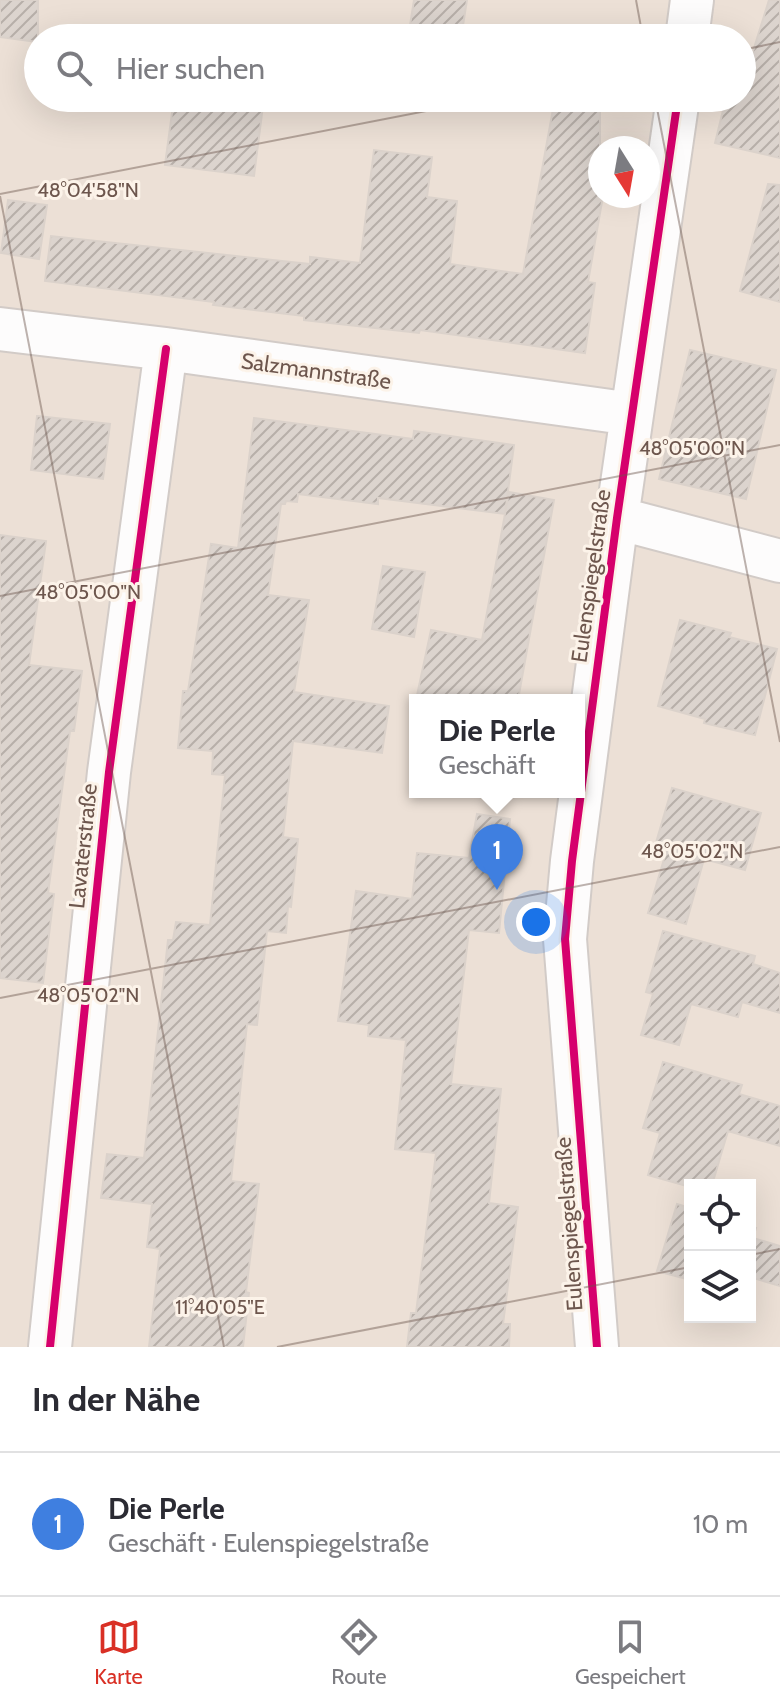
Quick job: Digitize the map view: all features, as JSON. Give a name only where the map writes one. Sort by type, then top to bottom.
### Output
[{"type":"street","points":[[689,24],[692,0]]},
{"type":"street","name":"Eulenspiegelstraße","points":[[585,762],[676,112]]},
{"type":"street","name":"Salzmannstraße","points":[[0,329],[632,414]]},
{"type":"street","name":"Lavaterstraße","points":[[50,1347],[109,772],[166,349]]},
{"type":"street","points":[[617,518],[780,561]]},
{"type":"street","name":"Eulenspiegelstraße","points":[[580,798],[565,939],[597,1347]]},
{"type":"shaded area","points":[[0,0],[780,0],[780,1347],[0,1347]]},
{"type":"building","points":[[0,0],[38,0],[38,24],[24,24],[24,40],[0,37]]},
{"type":"building","points":[[414,0],[467,0],[463,24],[410,24]]},
{"type":"building","points":[[769,0],[780,0],[780,158],[715,143],[723,112],[756,112],[756,42]]},
{"type":"building","points":[[172,112],[262,112],[254,176],[165,165]]},
{"type":"building","points":[[552,112],[600,112],[600,136],[588,136],[588,208],[601,208],[588,282],[595,283],[585,353],[420,330],[419,333],[304,320],[304,316],[213,305],[214,302],[45,281],[51,236],[310,264],[310,257],[360,263],[374,150],[432,157],[427,197],[457,201],[450,264],[523,274]]},
{"type":"building","points":[[768,184],[780,185],[780,302],[740,291]]},
{"type":"building","points":[[8,200],[47,205],[39,259],[1,253]]},
{"type":"building","points":[[690,350],[776,370],[746,499],[659,479]]},
{"type":"building","points":[[37,416],[110,424],[103,479],[31,470]]},
{"type":"building","points":[[254,418],[413,439],[414,431],[514,445],[505,514],[378,498],[378,504],[298,494],[297,502],[281,504],[268,595],[309,600],[294,692],[389,706],[382,753],[293,741],[283,837],[298,839],[291,907],[288,906],[286,933],[267,931],[257,1025],[247,1024],[231,1181],[259,1184],[243,1347],[149,1347],[160,1249],[147,1247],[152,1204],[101,1198],[107,1154],[144,1158],[168,940],[173,940],[176,922],[210,925],[225,775],[212,774],[213,751],[178,748],[183,691],[188,691],[211,544],[238,548]]},
{"type":"building","points":[[509,492],[554,500],[519,694],[417,694],[431,630],[482,640]]},
{"type":"building","points":[[0,535],[46,541],[29,665],[82,671],[74,731],[70,731],[48,893],[54,894],[43,983],[0,978]]},
{"type":"building","points":[[383,566],[425,572],[414,637],[372,629]]},
{"type":"building","points":[[680,620],[777,649],[755,735],[704,723],[705,719],[658,706]]},
{"type":"building","points":[[672,788],[761,813],[745,870],[704,859],[686,924],[648,913],[667,849],[655,846]]},
{"type":"building","points":[[477,814],[510,819],[499,933],[469,930],[451,1084],[501,1089],[489,1203],[518,1207],[503,1324],[510,1324],[509,1347],[407,1347],[411,1313],[416,1313],[436,1153],[395,1149],[406,1040],[368,1036],[369,1025],[338,1021],[356,891],[412,899],[417,853],[469,858]]},
{"type":"building","points":[[663,931],[755,956],[753,964],[780,973],[780,1013],[742,1002],[738,1017],[691,1004],[679,1045],[641,1035],[653,994],[646,992]]},
{"type":"building","points":[[663,1062],[742,1085],[739,1094],[780,1106],[780,1146],[728,1131],[714,1179],[684,1179],[684,1185],[648,1175],[660,1133],[643,1128]]},
{"type":"building","points":[[677,1204],[684,1206],[684,1278],[657,1271]]},
{"type":"building","points":[[756,1239],[780,1246],[780,1286],[756,1279]]},
{"type":"cycle path","points":[[585,762],[676,112]]},
{"type":"cycle path","points":[[50,1347],[109,772],[166,349]]},
{"type":"cycle path","points":[[580,798],[565,939],[597,1347]]},
{"type":"place","name":"Die Perle","points":[[497,890]]}]
